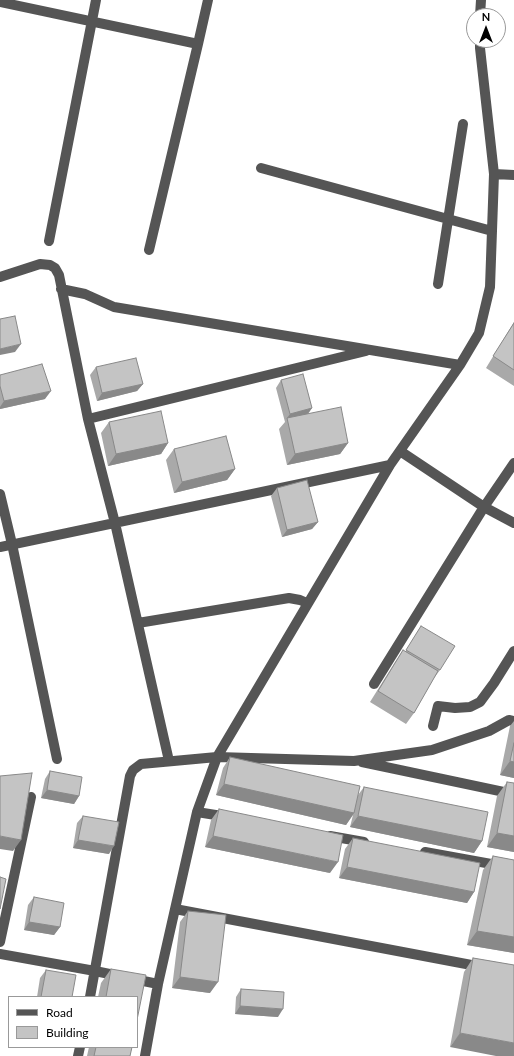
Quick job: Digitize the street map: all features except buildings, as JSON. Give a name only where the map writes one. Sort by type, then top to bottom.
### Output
[{"type":"street","points":[[49,241],[96,0]]},
{"type":"street","points":[[149,250],[208,0]]},
{"type":"street","points":[[0,2],[198,44]]},
{"type":"street","points":[[145,1056],[158,984],[196,812],[217,757],[390,465],[460,365],[479,333],[490,287],[494,174],[480,48]]},
{"type":"street","points":[[438,284],[463,124]]},
{"type":"street","points":[[261,168],[492,230]]},
{"type":"street","points":[[494,174],[514,175]]},
{"type":"street","points":[[0,277],[40,264],[50,265],[55,268],[59,275],[88,419],[115,523],[169,761]]},
{"type":"street","points":[[61,289],[85,294],[114,307],[460,365]]},
{"type":"street","points":[[88,419],[371,350]]},
{"type":"street","points":[[400,451],[484,507],[514,523]]},
{"type":"street","points":[[374,684],[484,507],[514,463]]},
{"type":"street","points":[[0,547],[390,465]]},
{"type":"street","points":[[0,494],[12,544],[57,759]]},
{"type":"street","points":[[138,623],[289,598],[307,603]]},
{"type":"street","points":[[432,726],[438,706],[455,708],[470,707],[480,702],[514,651]]},
{"type":"street","points":[[90,996],[130,776],[133,770],[141,764],[217,757],[354,760],[432,750],[489,731],[509,720],[514,721]]},
{"type":"street","points":[[354,760],[514,794]]},
{"type":"street","points":[[0,942],[32,797]]},
{"type":"street","points":[[196,812],[235,819]]},
{"type":"street","points":[[320,834],[375,844]]},
{"type":"street","points":[[413,850],[514,868]]},
{"type":"street","points":[[175,909],[491,968]]},
{"type":"street","points":[[0,954],[158,984]]}]
